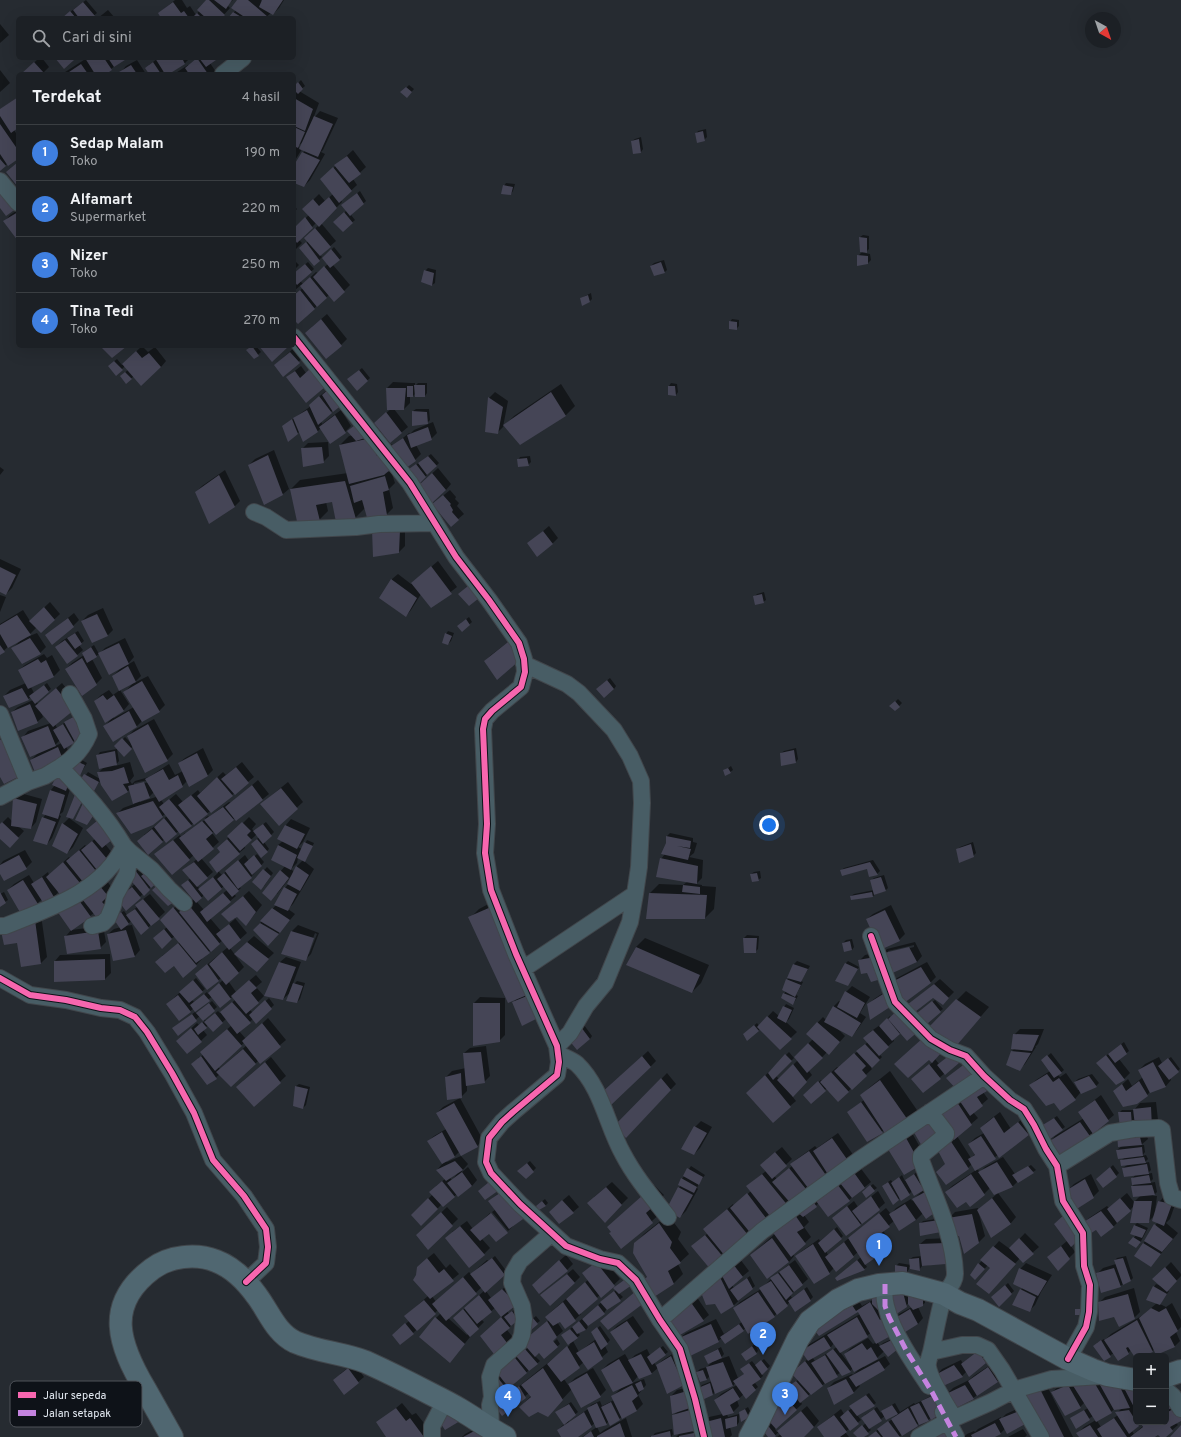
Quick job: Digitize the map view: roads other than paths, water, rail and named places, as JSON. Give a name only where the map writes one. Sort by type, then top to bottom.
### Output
[{"type":"main road","points":[[140,1381],[125,1350],[121,1336],[120,1322],[122,1309],[126,1298],[132,1287],[156,1266],[173,1259],[188,1256],[203,1258],[216,1261],[232,1270],[246,1282],[257,1295],[283,1334],[295,1342],[364,1361],[401,1378],[460,1409],[498,1433]]},
{"type":"main road","points":[[750,1437],[798,1339],[810,1322],[838,1300],[858,1290],[885,1284],[903,1283],[944,1294],[960,1303],[978,1310],[1068,1359],[1107,1375],[1133,1379]]},
{"type":"main road","points":[[1169,1375],[1181,1371]]},
{"type":"main road","points":[[142,1384],[172,1437]]},
{"type":"street","points":[[226,72],[242,60]]},
{"type":"street","points":[[0,181],[16,201]]},
{"type":"street","points":[[296,340],[410,483],[456,557],[489,600],[519,643],[524,664],[525,672],[521,687],[492,711],[485,719],[483,729],[487,824],[485,854],[491,890],[557,1050],[559,1062],[557,1075],[513,1112],[489,1138],[486,1162],[491,1173],[520,1204],[551,1234],[566,1246],[600,1259],[618,1263],[636,1280],[660,1320],[680,1349],[695,1399],[704,1437]]},
{"type":"street","points":[[254,512],[266,517],[286,530],[356,527],[379,524],[435,523]]},
{"type":"street","points":[[524,664],[567,684],[579,693],[614,730],[630,756],[641,781],[642,803],[640,862],[630,922],[605,983],[586,1006],[570,1033],[557,1050]]},
{"type":"street","points":[[0,797],[28,782],[45,776],[69,762],[84,744],[89,734],[84,719],[70,694]]},
{"type":"street","points":[[0,714],[28,782]]},
{"type":"street","points":[[60,767],[105,816],[127,849],[152,870],[184,903]]},
{"type":"street","points":[[0,926],[5,926],[77,895],[103,875],[127,849]]},
{"type":"street","points":[[92,926],[103,923],[108,918],[115,896],[127,874],[127,849]]},
{"type":"street","points":[[523,969],[635,894]]},
{"type":"street","points":[[870,936],[895,1002],[931,1039],[950,1050],[966,1056],[984,1076],[1010,1100],[1024,1109],[1034,1124],[1046,1149],[1058,1166],[1063,1201],[1083,1234],[1084,1266],[1090,1285],[1089,1312],[1086,1327],[1068,1359]]},
{"type":"street","points":[[0,978],[30,995],[120,1010],[135,1017],[148,1032],[194,1113],[213,1160],[244,1196],[266,1229],[268,1247],[266,1263],[246,1282]]},
{"type":"street","points":[[557,1050],[576,1064],[590,1081],[604,1109],[622,1153],[641,1183],[668,1217]]},
{"type":"street","points":[[660,1320],[762,1231],[859,1160],[984,1076]]},
{"type":"street","points":[[930,1112],[946,1135],[921,1156],[921,1160],[947,1229],[953,1257],[954,1279],[944,1294],[935,1326],[928,1366],[951,1420],[956,1437]]},
{"type":"street","points":[[1058,1166],[1110,1133],[1134,1129],[1159,1128],[1162,1130],[1168,1183],[1172,1198],[1181,1200]]},
{"type":"street","points":[[498,1433],[490,1405],[492,1397],[490,1377],[494,1365],[518,1343],[522,1336],[524,1319],[522,1306],[512,1282],[513,1273],[520,1261],[551,1234]]},
{"type":"street","points":[[885,1284],[885,1306],[889,1317],[906,1350],[951,1420]]},
{"type":"street","points":[[931,1352],[962,1345],[977,1344],[988,1350],[1002,1370],[1041,1437]]},
{"type":"street","points":[[919,1437],[1014,1390],[1052,1379],[1107,1375]]},
{"type":"street","points":[[1169,1393],[1173,1396],[1181,1409]]},
{"type":"street","points":[[432,1437],[432,1426],[445,1401]]},
{"type":"place","name":"Sedap Malam","points":[[879,1266]]},
{"type":"place","name":"Alfamart","points":[[763,1355]]},
{"type":"place","name":"Nizer","points":[[785,1415]]},
{"type":"place","name":"Tina Tedi","points":[[508,1417]]}]
